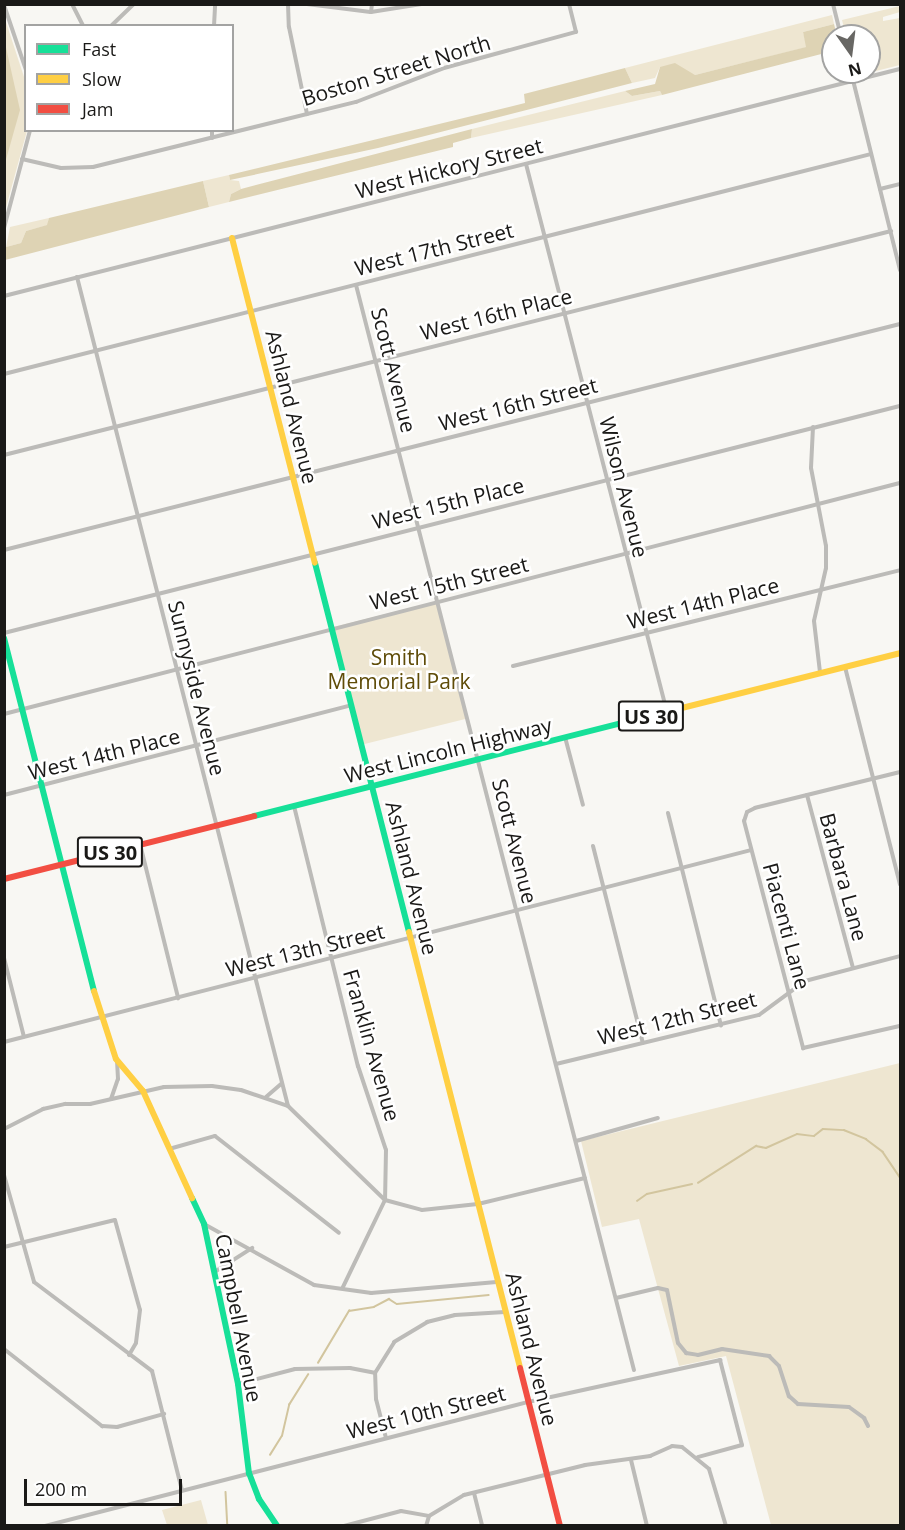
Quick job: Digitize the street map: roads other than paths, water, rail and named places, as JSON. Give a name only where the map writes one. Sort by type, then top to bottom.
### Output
[{"type":"street","points":[[72,4],[82,24]]},
{"type":"street","points":[[113,24],[134,4]]},
{"type":"street","points":[[214,24],[215,4]]},
{"type":"street","points":[[288,4],[289,27],[307,114]]},
{"type":"street","points":[[307,4],[371,12],[421,4]]},
{"type":"street","points":[[371,12],[372,4]]},
{"type":"street","name":"Boston Street North","points":[[22,159],[61,168],[85,168],[356,102],[444,68],[576,32],[569,4]]},
{"type":"street","points":[[833,4],[838,24]]},
{"type":"street","points":[[4,5],[24,64]]},
{"type":"street","name":"West Hickory Street","points":[[881,74],[900,69]]},
{"type":"street","name":"West Hickory Street","points":[[4,296],[845,84]]},
{"type":"street","points":[[854,84],[899,254],[900,270]]},
{"type":"street","points":[[4,228],[29,132]]},
{"type":"street","points":[[212,132],[212,138]]},
{"type":"street","name":"West 17th Street","points":[[4,374],[871,154]]},
{"type":"street","name":"Wilson Avenue","points":[[526,165],[666,712]]},
{"type":"street","points":[[880,189],[900,184]]},
{"type":"street","name":"West 16th Place","points":[[4,455],[270,385],[891,231]]},
{"type":"street","name":"Ashland Avenue","points":[[232,238],[560,1526]]},
{"type":"street","name":"Sunnyside Avenue","points":[[77,277],[288,1106]]},
{"type":"street","name":"Scott Avenue","points":[[356,285],[634,1370]]},
{"type":"street","name":"West 16th Street","points":[[4,550],[900,324]]},
{"type":"street","name":"West 15th Place","points":[[4,633],[418,526],[900,406]]},
{"type":"street","points":[[813,427],[810,468],[826,546],[821,590],[814,621],[820,673]]},
{"type":"street","name":"West 15th Street","points":[[4,714],[900,483]]},
{"type":"street","name":"West 14th Place","points":[[513,666],[900,570]]},
{"type":"street","name":"Campbell Avenue","points":[[4,638],[101,1017],[116,1059],[118,1080],[111,1099]]},
{"type":"street","name":"West Lincoln Highway","points":[[4,879],[900,653]]},
{"type":"street","points":[[845,667],[900,884]]},
{"type":"street","name":"West 14th Place","points":[[4,795],[351,705]]},
{"type":"street","points":[[565,737],[583,805]]},
{"type":"street","points":[[807,795],[900,772]]},
{"type":"street","name":"Piacenti Lane","points":[[807,795],[747,812],[744,821],[803,1048],[900,1026]]},
{"type":"street","name":"Barbara Lane","points":[[807,795],[853,968]]},
{"type":"street","name":"Franklin Avenue","points":[[294,806],[358,1066],[386,1150],[385,1200],[343,1287]]},
{"type":"street","points":[[668,813],[721,1025]]},
{"type":"street","points":[[140,844],[178,998]]},
{"type":"street","points":[[593,846],[643,1042]]},
{"type":"street","name":"West 13th Street","points":[[4,1042],[682,870],[751,850]]},
{"type":"street","name":"West 12th Street","points":[[556,1064],[759,1015],[805,981],[900,956]]},
{"type":"street","points":[[4,958],[24,1037]]},
{"type":"street","name":"Campbell Avenue","points":[[116,1059],[143,1091],[204,1224],[216,1270],[238,1384],[249,1473],[260,1499],[277,1526]]},
{"type":"street","points":[[266,1097],[282,1083]]},
{"type":"street","points":[[4,1129],[43,1109],[111,1099],[143,1091],[212,1086],[266,1097],[288,1106],[385,1200],[422,1210],[478,1204],[585,1178]]},
{"type":"street","points":[[576,1141],[658,1118]]},
{"type":"street","points":[[170,1149],[215,1136],[339,1233]]},
{"type":"street","points":[[4,1175],[34,1282],[152,1371],[182,1490]]},
{"type":"street","points":[[4,1247],[115,1220],[140,1310],[136,1343],[129,1354]]},
{"type":"street","points":[[204,1224],[252,1248],[314,1285],[343,1287],[371,1293],[498,1282]]},
{"type":"street","points":[[216,1270],[252,1248]]},
{"type":"street","points":[[616,1298],[667,1290],[678,1343],[686,1353],[698,1355],[722,1349],[769,1356],[779,1366],[789,1396],[798,1404],[849,1407],[864,1418],[868,1426]]},
{"type":"street","points":[[386,1438],[376,1399],[375,1373],[394,1342],[427,1322],[455,1315],[505,1312]]},
{"type":"street","points":[[4,1349],[102,1426],[117,1427],[164,1414]]},
{"type":"street","name":"West 10th Street","points":[[45,1526],[528,1402],[640,1379],[720,1359],[742,1445],[698,1457]]},
{"type":"street","points":[[238,1384],[295,1369],[324,1367],[375,1373]]},
{"type":"street","points":[[344,1526],[401,1511],[429,1516],[474,1492],[546,1473],[631,1460],[650,1456],[662,1448],[682,1447],[698,1457],[717,1487],[726,1526]]},
{"type":"street","points":[[631,1460],[647,1526]]},
{"type":"street","points":[[474,1492],[482,1526]]},
{"type":"street","points":[[426,1526],[429,1516]]},
{"type":"waterway","points":[[698,1183],[756,1146],[766,1148],[797,1134],[814,1136],[823,1129],[844,1130],[866,1139],[883,1152],[900,1177]]},
{"type":"waterway","points":[[637,1201],[647,1194],[692,1184]]},
{"type":"waterway","points":[[318,1363],[349,1311],[374,1307],[389,1299],[397,1304],[489,1295]]},
{"type":"waterway","points":[[270,1455],[282,1436],[289,1405],[308,1375]]},
{"type":"waterway","points":[[226,1492],[228,1526]]},
{"type":"park label","name":"Smith Memorial Park","points":[[399,669]]}]
